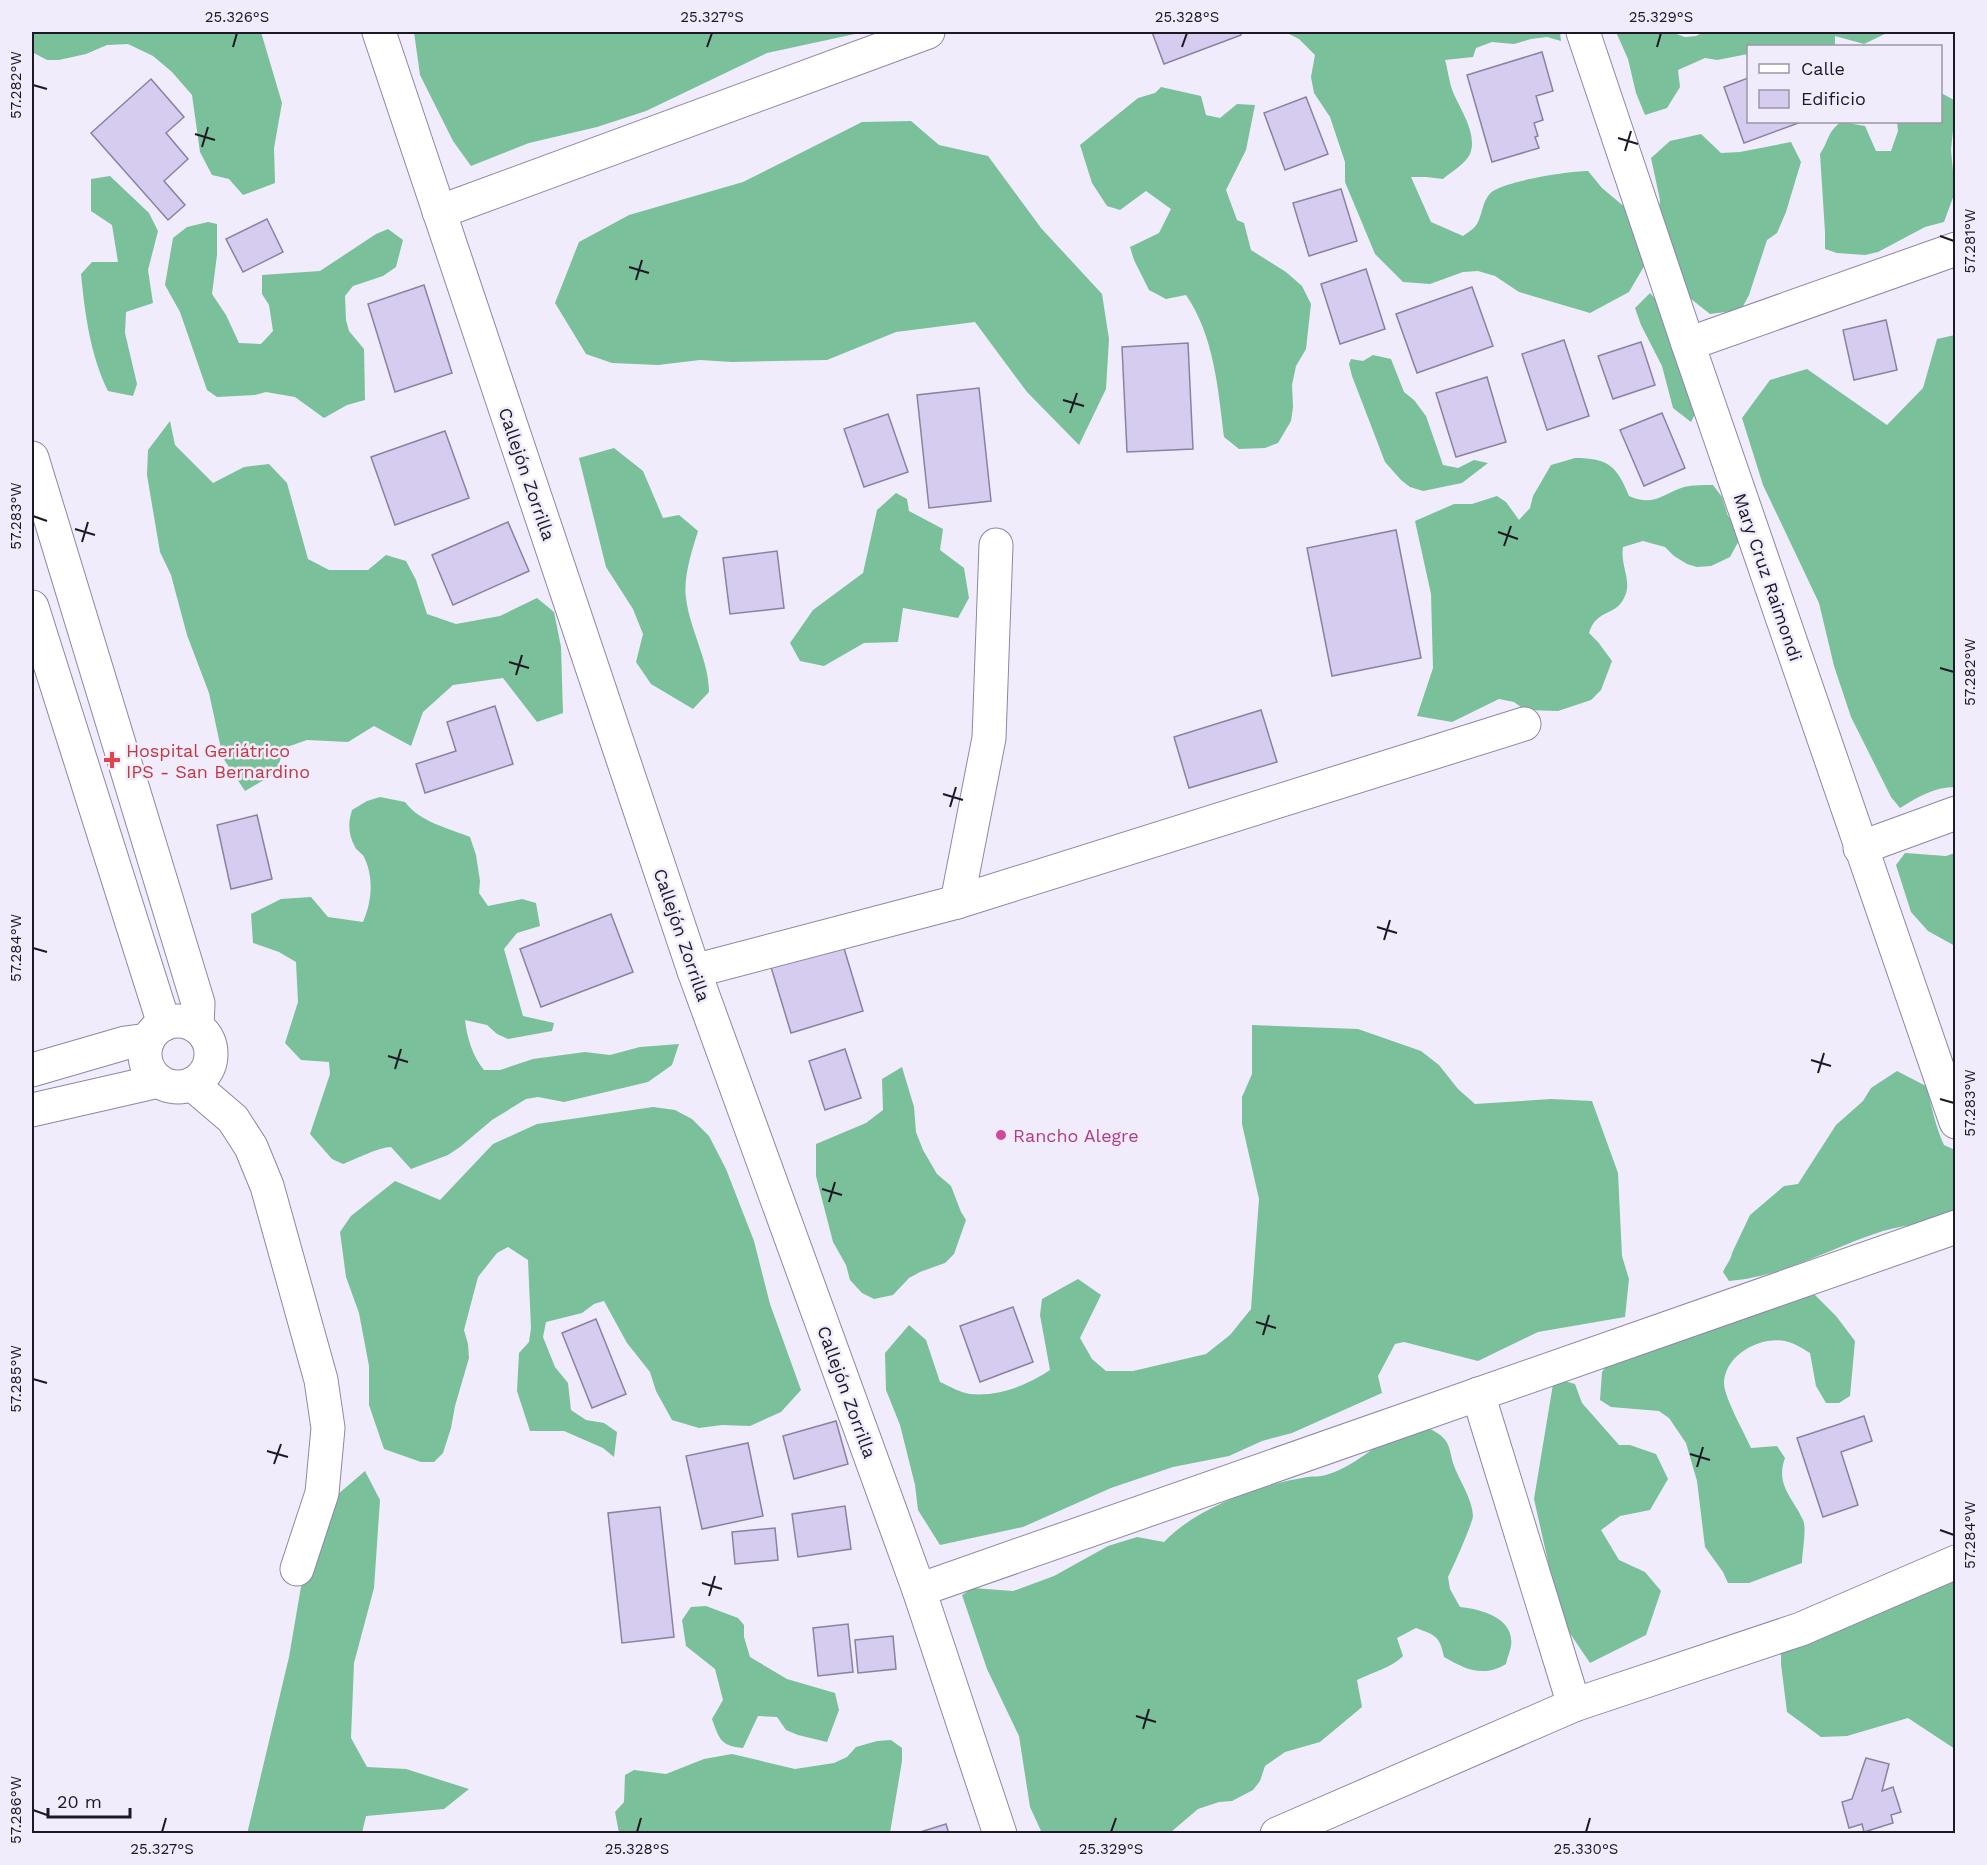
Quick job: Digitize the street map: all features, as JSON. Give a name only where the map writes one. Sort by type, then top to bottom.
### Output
[{"type":"street","name":"Callejón Zorrilla","points":[[379,32],[694,971],[918,1590],[1000,1833]]},
{"type":"street","points":[[439,212],[928,32]]},
{"type":"street","name":"Mary Cruz Raimondi","points":[[1583,32],[1860,848],[1956,1122]]},
{"type":"street","points":[[1688,344],[1956,249]]},
{"type":"street","points":[[32,458],[198,1003],[197,1027]]},
{"type":"street","points":[[957,902],[989,738],[996,545]]},
{"type":"street","points":[[32,606],[156,1032],[145,1051],[146,1063],[159,1082],[181,1087],[202,1078],[211,1057],[210,1045],[205,1035],[197,1027],[187,1022],[175,1021],[156,1032],[32,1070]]},
{"type":"street","points":[[694,971],[957,902],[1524,724]]},
{"type":"street","points":[[1860,848],[1956,813]]},
{"type":"street","points":[[32,1110],[159,1082]]},
{"type":"street","points":[[192,1084],[233,1119],[251,1147],[267,1186],[321,1380],[328,1428],[322,1493],[297,1569]]},
{"type":"street","points":[[918,1590],[1955,1228]]},
{"type":"street","points":[[1478,1394],[1574,1705]]},
{"type":"street","points":[[1277,1833],[1574,1705],[1801,1629],[1956,1562]]},
{"type":"green space","points":[[32,32],[261,32],[282,103],[274,148],[275,183],[243,195],[229,179],[212,175],[200,152],[192,95],[172,72],[153,56],[128,44],[107,45],[86,54],[59,60],[47,60],[32,52]]},
{"type":"green space","points":[[414,32],[864,32],[767,53],[646,111],[597,127],[529,143],[471,166],[453,141],[420,75]]},
{"type":"green space","points":[[1285,32],[1560,32],[1561,41],[1547,37],[1514,44],[1492,42],[1476,48],[1473,57],[1445,60],[1452,88],[1470,130],[1472,146],[1470,154],[1443,179],[1411,177],[1431,222],[1463,236],[1477,224],[1487,198],[1493,191],[1539,177],[1588,171],[1602,188],[1627,209],[1646,263],[1629,292],[1590,313],[1519,292],[1495,276],[1478,271],[1463,272],[1430,284],[1403,282],[1375,254],[1345,182],[1345,162],[1330,117],[1314,93],[1311,77],[1315,55],[1299,39]]},
{"type":"green space","points":[[1616,32],[1671,32],[1685,37],[1696,36],[1704,32],[1889,32],[1864,44],[1835,36],[1835,45],[1747,45],[1747,54],[1717,60],[1705,58],[1678,70],[1680,87],[1667,108],[1645,115],[1636,93],[1628,59]]},
{"type":"green space","points":[[1161,87],[1201,96],[1206,115],[1220,118],[1237,104],[1255,105],[1246,150],[1226,190],[1237,220],[1244,223],[1251,250],[1286,272],[1302,286],[1311,304],[1306,349],[1296,366],[1292,385],[1291,421],[1278,443],[1265,448],[1239,449],[1224,437],[1209,345],[1195,311],[1186,295],[1166,299],[1149,290],[1134,260],[1130,247],[1159,233],[1171,209],[1146,191],[1120,210],[1107,206],[1092,183],[1080,145],[1138,98],[1155,93]]},
{"type":"green space","points":[[1942,94],[1956,101],[1951,150],[1955,192],[1944,222],[1925,227],[1878,252],[1865,255],[1837,253],[1825,249],[1820,154],[1833,129],[1840,123],[1865,126],[1876,151],[1891,151],[1898,131],[1897,123],[1942,123]]},
{"type":"green space","points":[[911,121],[939,145],[988,156],[1041,228],[1102,294],[1109,339],[1106,389],[1079,445],[1027,392],[975,322],[896,332],[827,360],[732,362],[700,360],[658,365],[612,363],[586,354],[555,303],[579,242],[629,215],[743,182],[862,122]]},
{"type":"green space","points":[[1701,134],[1721,153],[1740,152],[1791,142],[1801,162],[1786,212],[1777,233],[1767,240],[1749,295],[1741,310],[1710,314],[1686,295],[1658,227],[1660,200],[1651,158],[1670,141]]},
{"type":"green space","points":[[110,176],[149,213],[158,231],[148,270],[153,303],[126,312],[125,333],[137,384],[133,396],[108,391],[89,334],[84,304],[81,274],[92,262],[118,262],[112,225],[91,211],[91,179]]},
{"type":"green space","points":[[208,222],[217,224],[217,255],[212,294],[226,315],[239,343],[261,344],[273,331],[269,305],[262,294],[262,275],[320,271],[376,234],[388,229],[403,240],[396,267],[383,276],[353,286],[345,296],[349,331],[364,349],[365,400],[347,405],[324,418],[295,397],[266,392],[255,395],[217,397],[207,390],[180,312],[165,285],[173,238],[187,227]]},
{"type":"green space","points":[[1650,293],[1657,301],[1696,412],[1691,422],[1673,408],[1662,366],[1635,308]]},
{"type":"green space","points":[[1955,335],[1955,787],[1933,791],[1900,808],[1891,797],[1851,717],[1834,666],[1819,603],[1763,485],[1742,418],[1770,380],[1807,369],[1887,425],[1923,388],[1937,339]]},
{"type":"green space","points":[[1373,355],[1391,359],[1404,392],[1414,400],[1426,416],[1443,465],[1458,468],[1474,460],[1488,463],[1462,483],[1423,491],[1410,487],[1401,480],[1385,462],[1349,364],[1351,359],[1363,361]]},
{"type":"green space","points":[[170,421],[175,445],[213,483],[244,467],[269,464],[287,483],[308,559],[329,570],[368,570],[386,555],[406,561],[416,580],[427,614],[456,624],[500,616],[537,598],[554,612],[561,647],[563,713],[537,722],[503,678],[453,685],[423,712],[411,746],[374,726],[348,742],[307,740],[284,748],[276,773],[245,791],[223,758],[209,693],[187,635],[171,575],[160,552],[147,475],[148,450]]},
{"type":"green space","points":[[614,448],[643,471],[663,518],[679,515],[698,531],[685,590],[691,622],[706,668],[709,692],[693,709],[651,684],[636,662],[643,634],[633,609],[606,567],[579,458]]},
{"type":"green space","points":[[1575,458],[1596,460],[1610,466],[1620,477],[1629,496],[1638,499],[1652,500],[1687,486],[1713,485],[1722,497],[1728,516],[1737,524],[1742,535],[1730,557],[1711,566],[1697,567],[1687,564],[1665,547],[1643,541],[1623,547],[1627,580],[1624,598],[1616,608],[1601,616],[1592,625],[1589,633],[1612,661],[1601,690],[1591,700],[1558,711],[1525,710],[1514,702],[1499,699],[1452,722],[1417,716],[1433,668],[1431,594],[1415,521],[1454,504],[1472,504],[1497,496],[1506,502],[1519,520],[1530,508],[1533,496],[1551,465]]},
{"type":"green space","points":[[896,493],[907,499],[909,511],[943,529],[940,550],[964,568],[969,598],[958,618],[903,608],[898,642],[864,643],[824,666],[800,661],[790,643],[813,610],[863,573],[877,510]]},
{"type":"green space","points":[[380,797],[405,802],[418,815],[470,837],[476,855],[480,881],[479,893],[488,906],[522,899],[536,903],[540,926],[517,933],[504,949],[523,1016],[554,1023],[552,1031],[508,1039],[497,1034],[487,1025],[465,1020],[471,1047],[484,1070],[500,1070],[533,1059],[585,1052],[610,1055],[640,1047],[679,1044],[672,1065],[648,1082],[564,1102],[538,1097],[526,1099],[492,1120],[448,1155],[411,1169],[391,1147],[374,1151],[343,1164],[332,1159],[310,1134],[330,1074],[329,1062],[301,1060],[285,1043],[298,1002],[296,962],[279,952],[253,943],[251,914],[281,899],[311,897],[328,917],[363,922],[370,898],[369,873],[364,857],[351,838],[350,819],[352,810],[367,801]]},
{"type":"green space","points":[[1905,853],[1946,856],[1955,853],[1955,946],[1928,931],[1911,912],[1896,865]]},
{"type":"green space","points":[[1252,1025],[1358,1029],[1421,1051],[1439,1065],[1458,1089],[1475,1104],[1551,1099],[1592,1101],[1618,1173],[1622,1256],[1629,1279],[1625,1317],[1538,1332],[1478,1361],[1404,1342],[1395,1344],[1378,1376],[1382,1393],[1292,1433],[1262,1441],[1229,1456],[1173,1467],[1111,1488],[1023,1527],[940,1545],[918,1510],[915,1485],[900,1425],[886,1390],[885,1353],[909,1325],[926,1340],[940,1382],[970,1394],[991,1394],[1022,1385],[1050,1370],[1040,1315],[1042,1299],[1078,1279],[1101,1295],[1080,1338],[1092,1359],[1106,1371],[1133,1371],[1206,1354],[1230,1335],[1251,1309],[1259,1199],[1242,1124],[1242,1097],[1252,1074]]},
{"type":"green space","points":[[902,1067],[914,1107],[916,1132],[923,1150],[937,1174],[951,1186],[966,1220],[954,1254],[945,1263],[909,1278],[893,1295],[874,1299],[862,1293],[850,1280],[846,1265],[833,1242],[816,1176],[816,1144],[866,1123],[883,1110],[882,1079]]},
{"type":"green space","points":[[1897,1071],[1926,1086],[1944,1145],[1955,1150],[1955,1214],[1883,1231],[1769,1274],[1729,1281],[1723,1272],[1750,1215],[1784,1186],[1798,1184],[1836,1125],[1863,1101],[1871,1088]]},
{"type":"green space","points":[[653,1107],[675,1110],[692,1119],[709,1136],[726,1169],[754,1241],[770,1304],[801,1390],[781,1412],[750,1426],[722,1425],[699,1428],[672,1420],[656,1391],[650,1372],[627,1343],[604,1301],[594,1304],[582,1313],[546,1322],[543,1337],[555,1367],[568,1383],[571,1410],[586,1420],[604,1423],[617,1432],[614,1457],[603,1448],[564,1431],[530,1431],[517,1391],[519,1353],[529,1342],[531,1328],[528,1260],[508,1247],[497,1253],[478,1277],[464,1330],[469,1358],[443,1453],[434,1462],[421,1462],[384,1449],[369,1405],[369,1366],[359,1313],[346,1277],[340,1232],[351,1216],[395,1181],[440,1200],[493,1144],[537,1124]]},
{"type":"green space","points":[[1809,1289],[1836,1316],[1855,1341],[1850,1396],[1839,1403],[1826,1403],[1816,1386],[1810,1353],[1785,1341],[1775,1340],[1755,1345],[1737,1356],[1730,1364],[1724,1384],[1731,1407],[1751,1448],[1777,1446],[1785,1458],[1782,1468],[1784,1484],[1803,1520],[1805,1529],[1802,1563],[1749,1583],[1728,1583],[1705,1547],[1697,1481],[1686,1443],[1669,1418],[1659,1411],[1611,1407],[1600,1400],[1602,1372],[1608,1363],[1666,1337],[1723,1327],[1768,1302]]},
{"type":"green space","points":[[1554,1378],[1575,1384],[1582,1403],[1619,1445],[1630,1445],[1656,1454],[1668,1479],[1650,1510],[1620,1516],[1601,1530],[1619,1560],[1645,1572],[1661,1591],[1646,1635],[1590,1663],[1567,1629],[1558,1606],[1534,1499]]},
{"type":"green space","points":[[1423,1425],[1446,1441],[1472,1509],[1470,1527],[1448,1577],[1450,1589],[1460,1607],[1486,1613],[1508,1628],[1511,1646],[1506,1664],[1482,1671],[1459,1665],[1444,1657],[1436,1637],[1416,1628],[1397,1638],[1403,1656],[1387,1667],[1357,1680],[1362,1707],[1320,1742],[1285,1752],[1265,1766],[1260,1781],[1253,1790],[1232,1801],[1219,1802],[1198,1809],[1171,1832],[1166,1833],[1047,1833],[1041,1831],[1030,1807],[1019,1736],[987,1669],[962,1595],[973,1588],[1013,1591],[1054,1576],[1108,1546],[1137,1537],[1164,1542],[1194,1518],[1230,1499],[1289,1481],[1324,1476],[1349,1465],[1390,1439]]},
{"type":"green space","points":[[365,1471],[380,1500],[374,1588],[354,1663],[351,1738],[367,1767],[406,1769],[469,1789],[444,1809],[366,1816],[362,1833],[247,1834],[289,1657],[303,1575],[337,1495]]},
{"type":"green space","points":[[1955,1581],[1955,1749],[1908,1718],[1847,1736],[1821,1737],[1787,1712],[1781,1664],[1781,1637]]},
{"type":"green space","points":[[706,1606],[738,1618],[744,1625],[744,1637],[750,1657],[787,1679],[835,1693],[839,1710],[827,1742],[786,1730],[777,1717],[758,1716],[743,1748],[729,1745],[721,1740],[712,1719],[723,1700],[715,1669],[686,1646],[682,1620],[691,1607]]},
{"type":"green space","points":[[891,1740],[902,1748],[902,1761],[890,1833],[619,1833],[615,1812],[624,1802],[625,1775],[634,1770],[666,1774],[704,1759],[732,1754],[795,1769],[834,1763],[847,1757],[856,1747]]},
{"type":"building","points":[[1152,32],[1240,32],[1241,35],[1164,64]]},
{"type":"building","points":[[1542,52],[1553,91],[1536,96],[1543,120],[1534,123],[1539,148],[1492,162],[1467,75]]},
{"type":"building","points":[[1747,78],[1747,123],[1798,123],[1744,143],[1724,87]]},
{"type":"building","points":[[151,79],[184,117],[166,133],[188,159],[164,181],[185,205],[168,220],[91,133]]},
{"type":"building","points":[[1306,97],[1328,154],[1285,170],[1264,113]]},
{"type":"building","points":[[1341,189],[1357,241],[1309,256],[1293,203]]},
{"type":"building","points":[[267,219],[283,252],[243,272],[226,239]]},
{"type":"building","points":[[1366,269],[1385,329],[1340,344],[1321,284]]},
{"type":"building","points":[[424,285],[452,373],[395,392],[368,304]]},
{"type":"building","points":[[1472,287],[1493,346],[1417,373],[1396,314]]},
{"type":"building","points":[[1886,320],[1897,370],[1854,380],[1843,330]]},
{"type":"building","points":[[1564,340],[1589,416],[1547,430],[1522,354]]},
{"type":"building","points":[[1641,342],[1655,385],[1613,399],[1598,356]]},
{"type":"building","points":[[1188,343],[1193,449],[1127,452],[1122,347]]},
{"type":"building","points":[[1487,377],[1506,442],[1456,457],[1436,393]]},
{"type":"building","points":[[979,388],[991,501],[929,508],[917,395]]},
{"type":"building","points":[[1662,413],[1685,468],[1644,486],[1620,430]]},
{"type":"building","points":[[888,414],[908,472],[864,487],[844,429]]},
{"type":"building","points":[[445,431],[469,498],[395,525],[371,457]]},
{"type":"building","points":[[508,522],[529,571],[453,605],[432,555]]},
{"type":"building","points":[[1396,530],[1421,658],[1332,676],[1307,548]]},
{"type":"building","points":[[777,551],[784,608],[730,614],[723,558]]},
{"type":"building","points":[[495,706],[513,764],[425,793],[416,764],[456,751],[447,722]]},
{"type":"building","points":[[1261,710],[1277,762],[1189,788],[1174,737]]},
{"type":"building","points":[[257,815],[272,879],[231,889],[217,825]]},
{"type":"building","points":[[611,914],[633,972],[541,1007],[520,949]]},
{"type":"building","points":[[843,945],[863,1011],[791,1033],[771,967]]},
{"type":"building","points":[[845,1049],[861,1098],[825,1110],[809,1061]]},
{"type":"building","points":[[1013,1307],[1033,1362],[980,1382],[960,1326]]},
{"type":"building","points":[[596,1319],[626,1394],[592,1408],[562,1333]]},
{"type":"building","points":[[1864,1416],[1872,1441],[1841,1452],[1858,1505],[1823,1517],[1797,1438]]},
{"type":"building","points":[[836,1421],[848,1464],[794,1479],[783,1436]]},
{"type":"building","points":[[748,1443],[763,1516],[702,1529],[686,1456]]},
{"type":"building","points":[[845,1506],[851,1549],[798,1557],[792,1514]]},
{"type":"building","points":[[660,1507],[674,1637],[622,1643],[608,1513]]},
{"type":"building","points":[[775,1528],[778,1560],[735,1564],[732,1532]]},
{"type":"building","points":[[848,1624],[853,1672],[818,1676],[813,1628]]},
{"type":"building","points":[[893,1636],[896,1669],[858,1673],[855,1640]]},
{"type":"building","points":[[1866,1758],[1889,1764],[1882,1791],[1893,1787],[1901,1812],[1891,1815],[1893,1823],[1864,1832],[1862,1824],[1849,1828],[1842,1802],[1852,1799]]},
{"type":"building","points":[[946,1824],[949,1834],[914,1834]]},
{"type":"place","name":"Hospital Geriátrico IPS - San Bernardino","points":[[112,760]]},
{"type":"place","name":"Rancho Alegre","points":[[1001,1135]]}]
